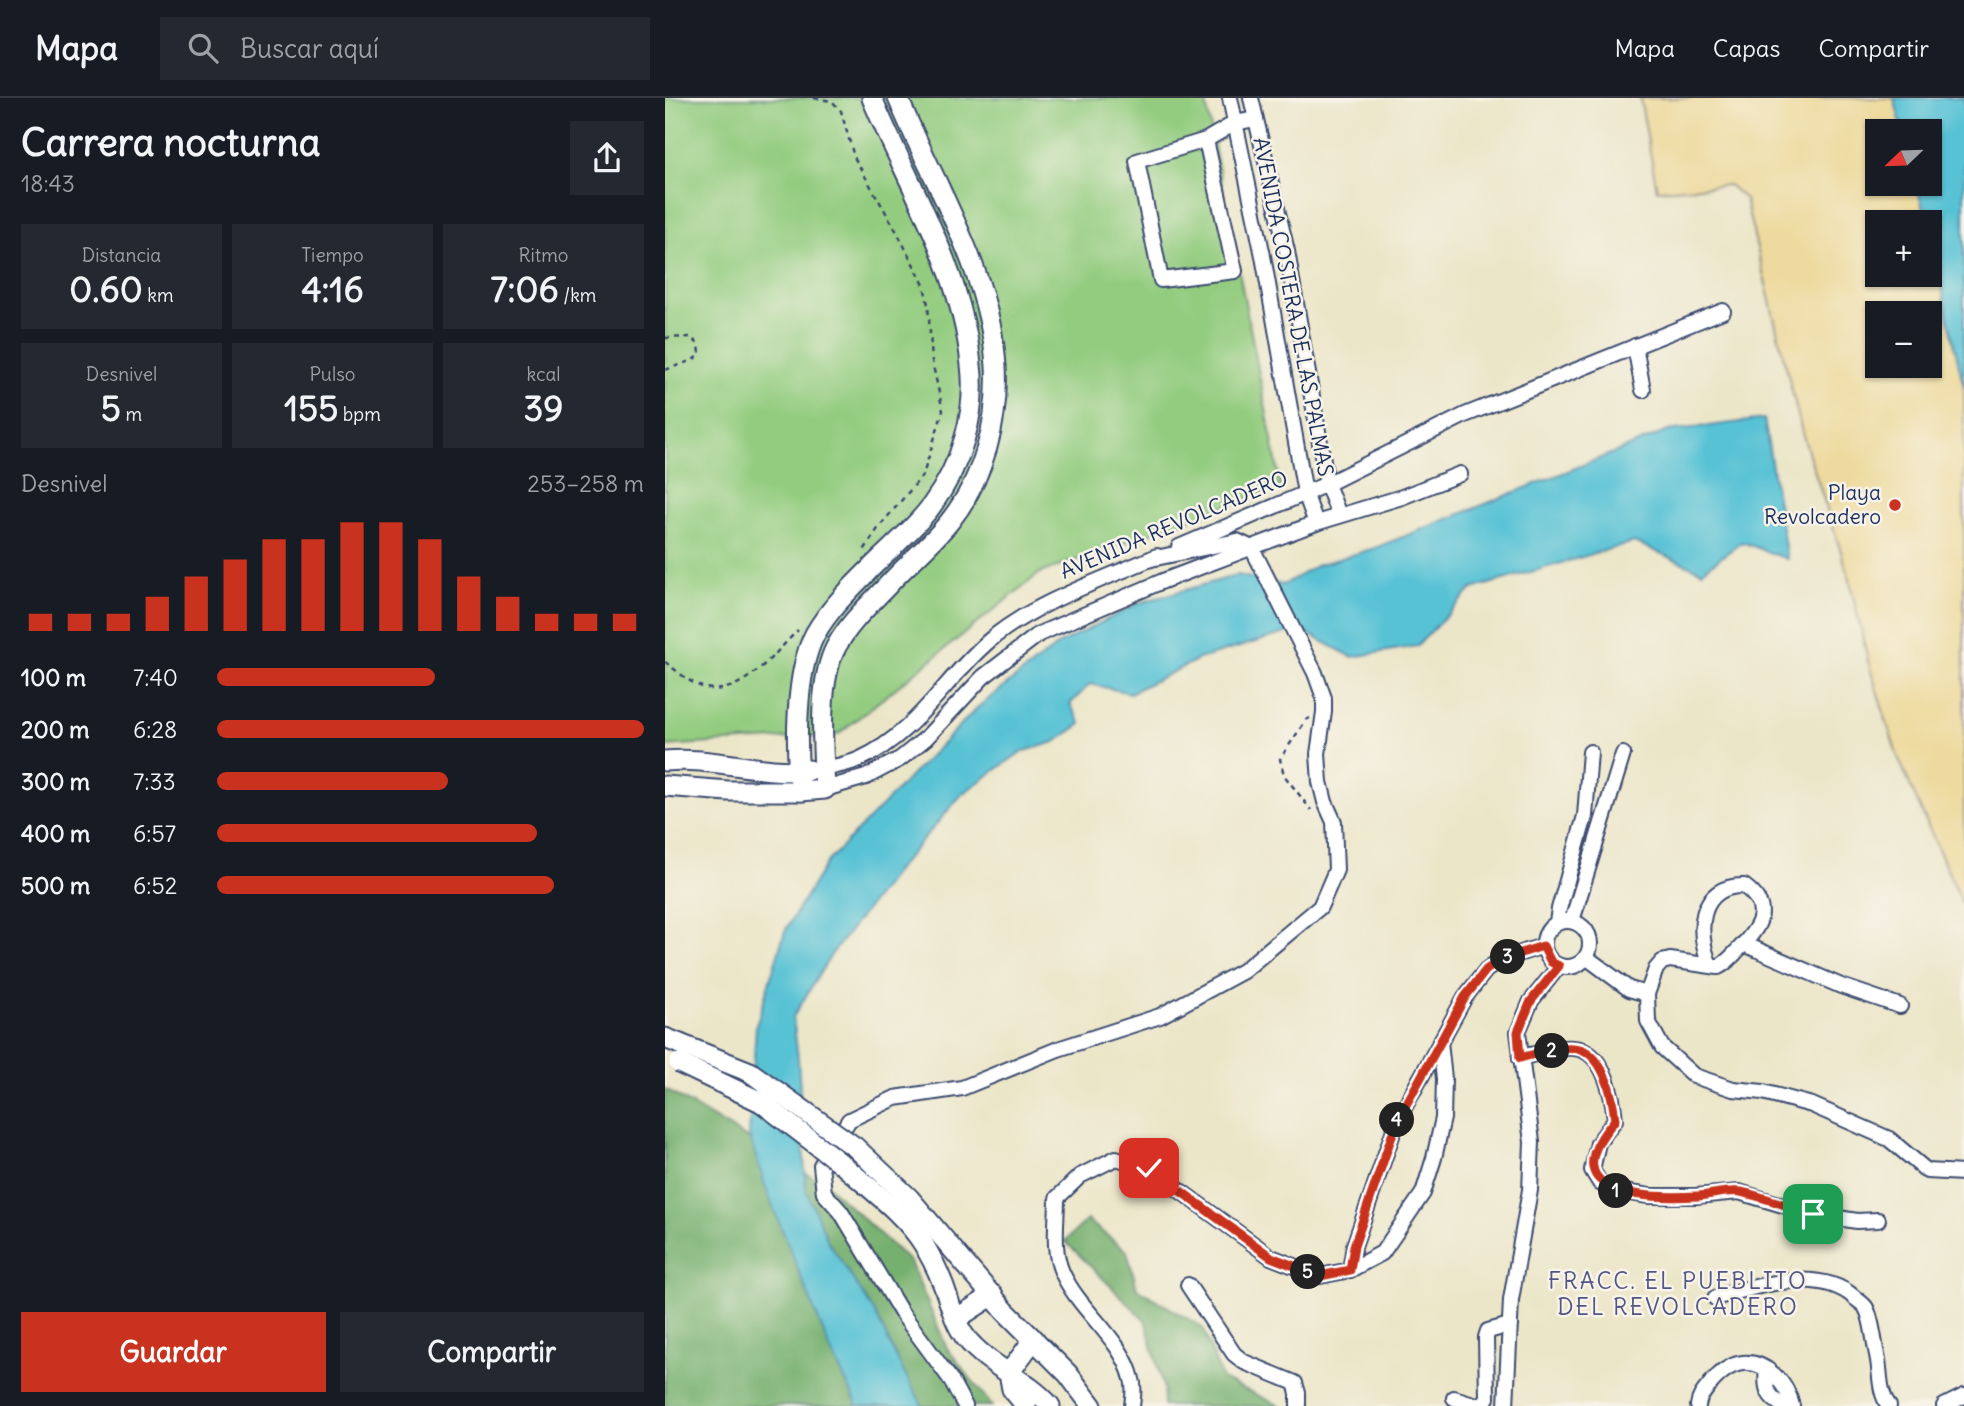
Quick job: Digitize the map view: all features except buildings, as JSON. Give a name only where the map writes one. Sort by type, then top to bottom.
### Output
[{"type":"main road","points":[[801,791],[798,771],[800,699],[804,669],[814,635],[839,600],[932,506],[954,469],[971,417],[972,368],[965,316],[941,252],[872,98]]},
{"type":"main road","points":[[665,786],[728,791],[825,789],[824,704],[827,672],[836,648],[858,616],[950,521],[976,480],[995,421],[996,366],[988,311],[963,243],[898,98]]},
{"type":"main road","name":"AVENIDA REVOLCADERO","points":[[665,761],[677,760],[746,769],[824,769]]},
{"type":"main road","points":[[672,1051],[750,1072],[855,1147],[909,1198],[1005,1311],[1068,1374],[1092,1406]]},
{"type":"main road","points":[[672,1051],[761,1102],[843,1165],[898,1215],[923,1243],[943,1282],[965,1337],[982,1355],[1040,1394],[1050,1406]]},
{"type":"main road","points":[[956,1319],[993,1295]]},
{"type":"main road","points":[[1026,1406],[1012,1389],[1009,1373],[1034,1339]]},
{"type":"street","name":"AVENIDA COSTERA DE LAS PALMAS","points":[[1230,98],[1263,256],[1305,493],[1316,523]]},
{"type":"street","name":"AVENIDA COSTERA DE LAS PALMAS","points":[[1251,98],[1287,251],[1328,484],[1339,516]]},
{"type":"street","points":[[1206,140],[1235,271],[1161,280],[1137,161],[1206,140],[1235,123],[1255,118]]},
{"type":"street","name":"AVENIDA REVOLCADERO","points":[[824,769],[858,760],[884,746],[911,724],[990,640],[1025,615],[1328,484],[1465,415],[1724,311]]},
{"type":"street","points":[[1635,346],[1643,390]]},
{"type":"street","points":[[825,789],[866,778],[900,760],[926,738],[983,677],[1039,634],[1120,597],[1316,523],[1402,497],[1460,474]]},
{"type":"street","points":[[965,1406],[951,1380],[901,1312],[841,1212],[824,1193],[821,1165],[849,1119],[895,1098],[962,1088],[1058,1049],[1160,1016],[1243,971],[1320,907],[1336,870],[1334,822],[1320,782],[1318,754],[1324,705],[1315,673],[1252,548],[1237,541],[1151,559]]},
{"type":"street","points":[[911,724],[926,738]]},
{"type":"street","points":[[1565,921],[1559,909],[1585,816],[1590,752]]},
{"type":"street","points":[[1565,921],[1623,754]]},
{"type":"street","points":[[1710,965],[1702,942],[1704,915],[1709,900],[1721,890],[1733,886],[1744,887],[1759,901],[1762,912],[1755,932],[1725,964],[1718,967],[1670,960],[1662,962],[1656,969],[1647,994],[1648,1021],[1662,1047],[1694,1076],[1733,1089],[1763,1092],[1812,1105],[1889,1139],[1927,1171],[1961,1173],[1964,1158]]},
{"type":"street","points":[[1565,921],[1585,928],[1589,935],[1586,957],[1577,965],[1559,966],[1551,962],[1543,946],[1544,936],[1549,928],[1565,921]]},
{"type":"street","points":[[1744,944],[1841,986],[1900,1006]]},
{"type":"street","points":[[1350,1270],[1354,1246],[1397,1121],[1465,997],[1486,970],[1502,959],[1543,946]]},
{"type":"street","points":[[1586,957],[1629,989],[1647,994]]},
{"type":"street","points":[[1506,1406],[1511,1300],[1530,1190],[1531,1142],[1518,1032],[1531,1001],[1559,966]]},
{"type":"street","points":[[1132,1406],[1133,1382],[1126,1361],[1084,1307],[1062,1272],[1056,1245],[1058,1198],[1080,1176],[1116,1158],[1149,1168],[1271,1257],[1320,1276],[1350,1270],[1382,1253],[1423,1193],[1443,1118],[1444,1079],[1440,1042]]},
{"type":"street","points":[[1520,1058],[1578,1048],[1589,1054],[1598,1064],[1613,1102],[1615,1120],[1598,1143],[1593,1170],[1601,1183],[1617,1191],[1649,1196],[1739,1192],[1813,1214],[1857,1221],[1878,1220]]},
{"type":"street","points":[[1715,1298],[1752,1287],[1793,1281],[1825,1282],[1846,1290],[1866,1307],[1883,1392],[1889,1406]]},
{"type":"street","points":[[1188,1285],[1234,1354],[1244,1362],[1295,1383],[1299,1393],[1298,1406]]},
{"type":"street","points":[[1454,1398],[1480,1406],[1485,1403],[1486,1337],[1488,1331],[1510,1325]]},
{"type":"street","points":[[1698,1406],[1699,1397],[1727,1368],[1742,1363],[1755,1365],[1774,1374],[1781,1381],[1792,1406]]},
{"type":"street","points":[[1767,1371],[1765,1386],[1768,1394],[1784,1406]]},
{"type":"street","points":[[1944,1406],[1964,1396]]},
{"type":"path","points":[[814,98],[832,101],[841,111],[854,158],[924,285],[932,361],[943,411],[923,475],[879,527],[862,554]]},
{"type":"path","points":[[665,338],[691,337],[699,345],[700,354],[693,360],[665,370]]},
{"type":"path","points":[[665,662],[693,683],[711,690],[731,688],[749,677],[805,623]]},
{"type":"path","points":[[1311,810],[1284,775],[1280,759],[1306,720],[1324,705]]},
{"type":"green space","points":[[665,98],[1205,98],[1281,486],[1040,573],[837,735],[665,746]]},
{"type":"green space","points":[[665,1089],[829,1187],[910,1262],[947,1348],[992,1406],[665,1406]]},
{"type":"green space","points":[[1087,1220],[1127,1251],[1137,1288],[1203,1328],[1222,1379],[1281,1406],[1163,1406],[1164,1390],[1145,1320],[1065,1241]]},
{"type":"sand","name":"Playa Revolcadero","points":[[1640,98],[1894,98],[1900,119],[1865,119],[1865,196],[1919,196],[1924,210],[1865,210],[1865,287],[1942,287],[1964,388],[1964,908],[1897,755],[1869,665],[1848,573],[1803,436],[1745,199],[1729,185],[1657,190]]},
{"type":"water","points":[[1894,98],[1964,98],[1964,388],[1942,287],[1942,210],[1924,210],[1919,196],[1943,196],[1943,119],[1900,119]]},
{"type":"water","points":[[1764,419],[1787,559],[1742,542],[1702,571],[1634,542],[1472,589],[1417,646],[1352,657],[1299,629],[1199,659],[1130,693],[1090,684],[1070,704],[1081,724],[1055,742],[1021,752],[962,794],[901,865],[831,955],[793,1017],[806,1190],[828,1241],[875,1313],[923,1406],[858,1406],[830,1349],[767,1192],[749,1135],[756,1026],[785,931],[826,863],[978,707],[1059,644],[1139,603],[1238,575],[1283,585],[1318,565],[1375,548],[1668,431]]},
{"type":"place","name":"Playa Revolcadero","points":[[1895,505]]},
{"type":"district","name":"FRACC. EL PUEBLITO DEL REVOLCADERO","points":[[1678,1294]]},
{"type":"route","points":[[1149,1168],[1271,1257],[1320,1276],[1350,1270],[1354,1246],[1397,1121],[1465,997],[1486,970],[1502,959],[1543,946],[1551,962],[1559,966],[1531,1001],[1518,1032],[1520,1058],[1578,1048],[1589,1054],[1598,1064],[1608,1085],[1615,1120],[1603,1134],[1593,1159],[1593,1170],[1601,1183],[1617,1191],[1649,1196],[1739,1192],[1813,1214]]}]
